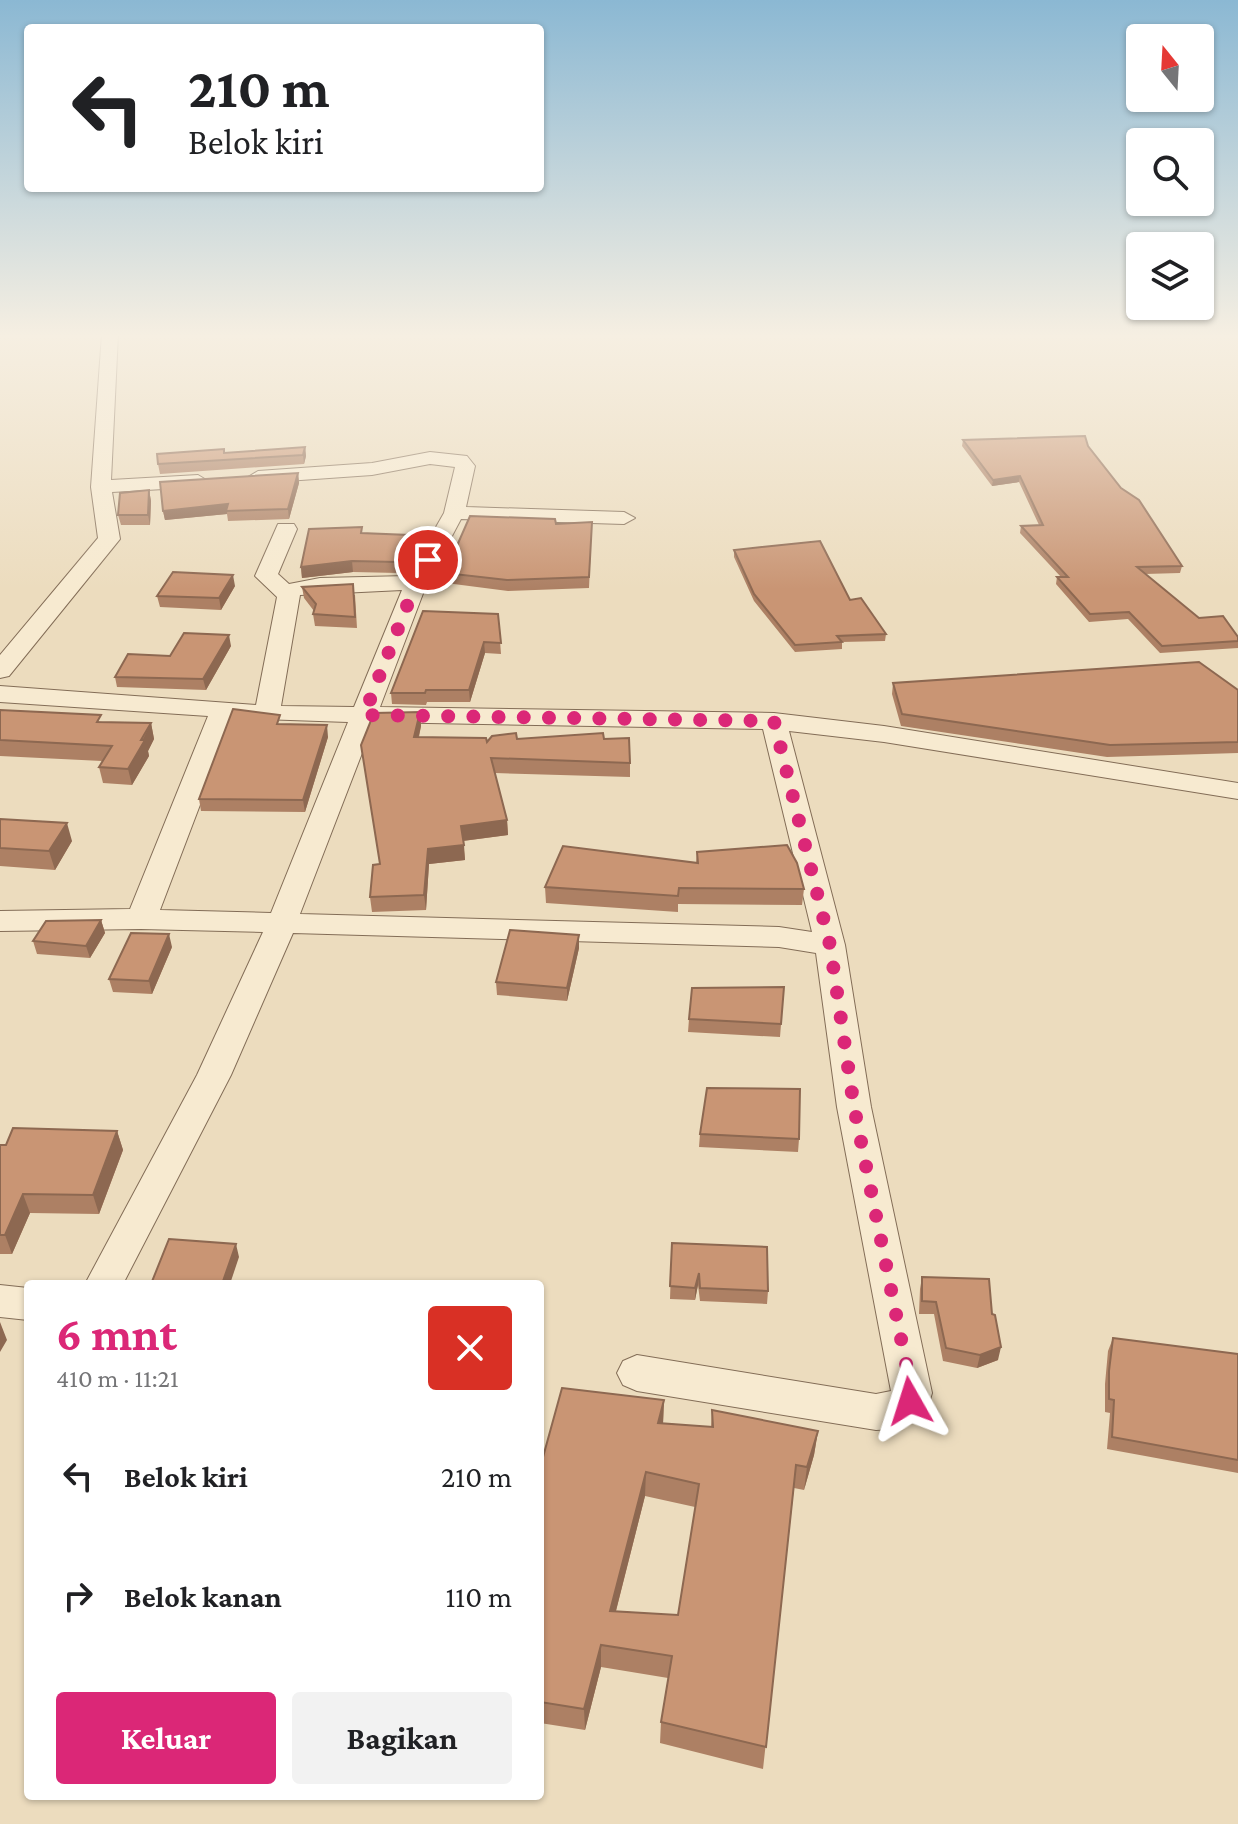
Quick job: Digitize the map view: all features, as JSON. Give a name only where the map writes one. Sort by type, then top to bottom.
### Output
[{"type":"street","points":[[0,671],[109,539],[101,487],[105,419]]},
{"type":"street","points":[[106,1280],[214,1075],[281,925],[416,583],[454,513],[465,466],[460,460],[430,458],[372,469],[244,478]]},
{"type":"street","points":[[101,487],[212,480]]},
{"type":"street","points":[[454,513],[624,518]]},
{"type":"street","points":[[267,713],[289,595],[266,576],[286,529]]},
{"type":"street","points":[[285,591],[320,585],[416,583]]},
{"type":"street","points":[[0,694],[267,713],[774,721],[884,734],[1238,791]]},
{"type":"street","points":[[141,919],[223,711]]},
{"type":"street","points":[[637,1373],[876,1412],[892,1411],[910,1401],[912,1393],[854,1107],[830,945],[774,721]]},
{"type":"street","points":[[0,921],[141,919],[779,937],[830,945]]},
{"type":"street","points":[[0,1301],[24,1304]]},
{"type":"building","points":[[1085,436],[1088,446],[1121,488],[1139,500],[1182,566],[1137,567],[1199,618],[1223,616],[1238,641],[1162,646],[1129,612],[1090,614],[1057,577],[1068,577],[1021,526],[1043,525],[1020,476],[993,480],[963,440]]},
{"type":"building","points":[[305,447],[303,455],[158,464],[157,454],[224,449],[224,453]]},
{"type":"building","points":[[298,473],[288,509],[226,511],[228,504],[163,511],[160,482]]},
{"type":"building","points":[[149,490],[148,515],[118,515],[120,493]]},
{"type":"building","points":[[470,516],[555,519],[556,524],[592,522],[589,577],[507,580],[445,573]]},
{"type":"building","points":[[362,527],[361,533],[409,535],[397,562],[352,561],[301,567],[309,529]]},
{"type":"building","points":[[820,541],[850,600],[861,598],[886,634],[837,636],[842,642],[795,645],[754,594],[734,550]]},
{"type":"building","points":[[173,572],[233,575],[219,598],[157,596]]},
{"type":"building","points":[[353,584],[355,617],[313,614],[316,604],[302,587]]},
{"type":"building","points":[[423,611],[498,614],[501,643],[484,642],[469,690],[391,693]]},
{"type":"building","points":[[184,633],[229,635],[203,679],[115,677],[128,654],[170,656]]},
{"type":"building","points":[[1199,662],[1238,690],[1238,742],[1110,745],[902,714],[893,683]]},
{"type":"building","points":[[233,709],[280,715],[277,724],[327,725],[303,800],[199,799]]},
{"type":"building","points":[[0,710],[101,715],[97,722],[151,723],[128,769],[99,767],[112,746],[0,740]]},
{"type":"building","points":[[420,712],[414,737],[486,738],[487,742],[492,736],[516,733],[517,739],[603,733],[604,739],[629,738],[630,763],[491,758],[507,820],[461,826],[464,845],[428,849],[424,895],[370,897],[373,865],[380,864],[361,745],[374,713]]},
{"type":"building","points":[[0,819],[67,823],[49,851],[0,848]]},
{"type":"building","points":[[787,845],[797,863],[804,889],[679,888],[678,896],[545,887],[563,846],[698,863],[697,852]]},
{"type":"building","points":[[101,920],[86,946],[33,941],[46,921]]},
{"type":"building","points":[[510,930],[579,935],[567,988],[496,982]]},
{"type":"building","points":[[131,933],[169,934],[149,981],[109,979]]},
{"type":"building","points":[[784,987],[781,1024],[689,1019],[692,988]]},
{"type":"building","points":[[707,1088],[800,1089],[799,1139],[700,1134]]},
{"type":"building","points":[[13,1128],[117,1131],[93,1195],[23,1194],[5,1235],[0,1235],[0,1145],[6,1145]]},
{"type":"building","points":[[169,1239],[236,1244],[223,1280],[153,1280]]},
{"type":"building","points":[[672,1243],[767,1247],[768,1291],[700,1288],[699,1273],[695,1288],[670,1286]]},
{"type":"building","points":[[922,1277],[989,1279],[992,1314],[995,1315],[1001,1347],[980,1355],[946,1348],[936,1302],[922,1301]]},
{"type":"building","points":[[1113,1338],[1238,1354],[1238,1460],[1112,1437],[1114,1400],[1109,1399],[1109,1371]]},
{"type":"building","points":[[562,1388],[664,1400],[658,1423],[713,1427],[712,1410],[818,1431],[807,1467],[796,1465],[766,1747],[661,1722],[672,1656],[601,1645],[584,1709],[544,1703],[544,1453]],"holes":[[[646,1472],[699,1484],[678,1615],[610,1611]]]},
{"type":"route","points":[[428,560],[364,715],[774,721],[830,945],[854,1107],[912,1393],[910,1401]]}]
